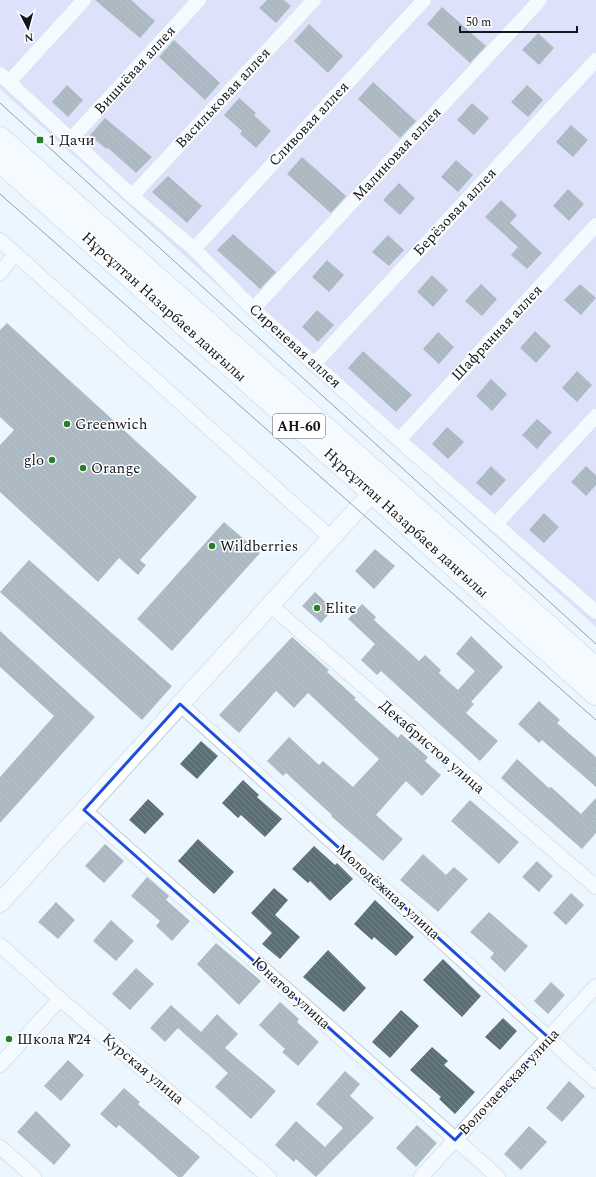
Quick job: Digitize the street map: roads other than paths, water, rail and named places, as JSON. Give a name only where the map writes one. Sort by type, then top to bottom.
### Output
[{"type":"main road","name":"Нұрсұлтан Назарбаев даңғылы","points":[[0,138],[378,486],[596,694]]},
{"type":"main road","name":"Нұрсұлтан Назарбаев даңғылы","points":[[0,161],[378,486],[596,669]]},
{"type":"street","points":[[5,78],[84,0]]},
{"type":"street","name":"Вишнёвая аллея","points":[[71,140],[199,0]]},
{"type":"street","name":"Васильковая аллея","points":[[132,196],[314,0]]},
{"type":"street","name":"Сливовая аллея","points":[[194,249],[424,0]]},
{"type":"street","name":"Малиновая аллея","points":[[253,309],[540,0]]},
{"type":"street","name":"Берёзовая аллея","points":[[315,363],[596,60]]},
{"type":"street","name":"Сиреневая аллея","points":[[5,78],[132,196],[194,249],[253,309],[315,363],[399,440],[596,611]]},
{"type":"street","name":"Шафранная аллея","points":[[399,440],[596,225]]},
{"type":"street","points":[[0,240],[331,538]]},
{"type":"street","points":[[0,273],[15,254]]},
{"type":"street","points":[[496,524],[596,416]]},
{"type":"street","points":[[0,903],[378,486]]},
{"type":"street","name":"Декабристов улица","points":[[270,605],[596,888]]},
{"type":"street","name":"Молодёжная улица","points":[[180,704],[596,1081]]},
{"type":"street","name":"Юнатов улица","points":[[84,810],[216,925],[498,1177]]},
{"type":"street","name":"Курская улица","points":[[0,945],[60,999],[269,1177]]},
{"type":"street","name":"Волочаевская улица","points":[[421,1177],[596,986]]},
{"type":"street","points":[[0,1065],[60,999]]},
{"type":"street","points":[[0,1147],[34,1177]]},
{"type":"tram line","points":[[0,103],[596,644]]},
{"type":"tram line","points":[[0,194],[596,720]]},
{"type":"place","name":"1 Дачи","points":[[40,140]]},
{"type":"place","name":"Greenwich","points":[[67,424]]},
{"type":"place","name":"glo","points":[[52,460]]},
{"type":"place","name":"Orange","points":[[83,468]]},
{"type":"place","name":"Wildberries","points":[[212,546]]},
{"type":"place","name":"Elite","points":[[317,608]]},
{"type":"place","name":"Школа №24","points":[[9,1039]]}]
